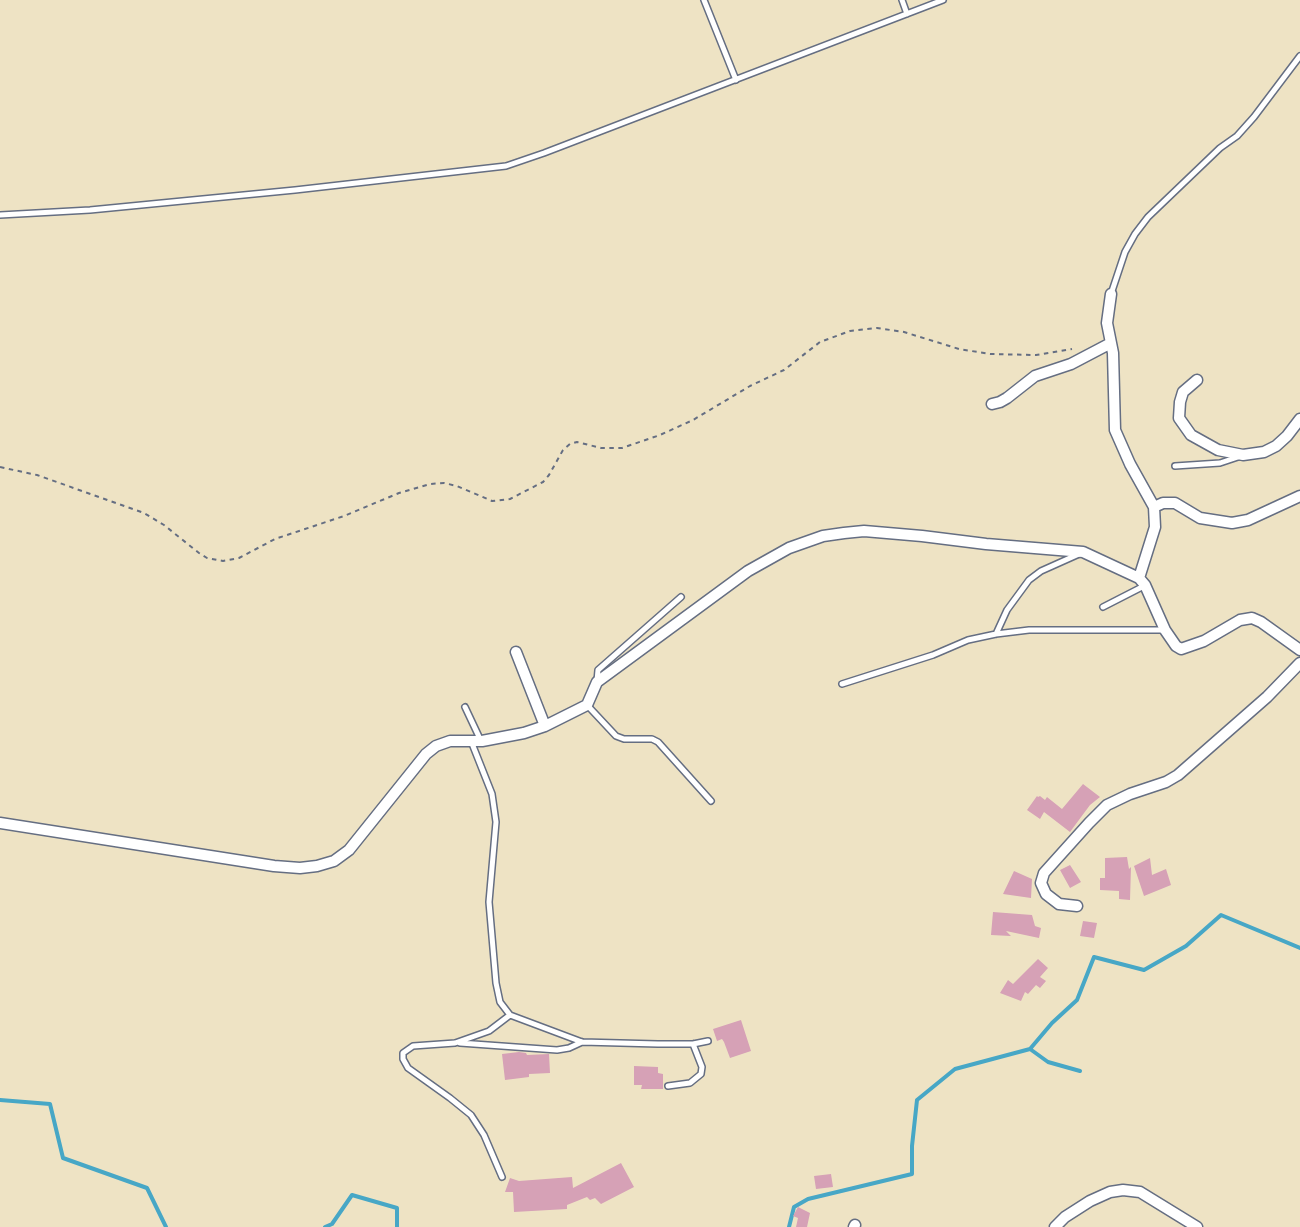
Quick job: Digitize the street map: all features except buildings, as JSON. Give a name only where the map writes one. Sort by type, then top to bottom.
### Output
[{"type":"street","points":[[1111,294],[1107,323],[1113,353],[1115,430],[1135,474],[1154,507],[1155,527],[1142,582]]},
{"type":"street","points":[[992,404],[1007,398],[1035,376],[1071,364],[1111,343]]},
{"type":"street","points":[[1197,380],[1187,387],[1181,396],[1179,413],[1181,423],[1187,432],[1202,443],[1223,452],[1243,455],[1264,453],[1287,436],[1300,419]]},
{"type":"street","points":[[1154,507],[1163,503],[1175,503],[1200,518],[1232,523],[1248,520],[1300,496]]},
{"type":"street","points":[[0,823],[224,860],[300,868],[334,861],[349,850],[426,754],[436,746],[450,741],[476,741],[545,726],[587,705],[597,682],[748,571],[789,548],[823,536],[864,531],[1083,552],[1142,582],[1165,630],[1176,646],[1181,649],[1204,641],[1240,620],[1252,618],[1300,650]]},
{"type":"street","points":[[516,652],[545,726]]},
{"type":"street","points":[[1077,906],[1059,904],[1046,894],[1041,883],[1044,873],[1089,823],[1107,805],[1178,775],[1259,705],[1300,663]]},
{"type":"street","points":[[1055,1227],[1065,1216],[1090,1201],[1110,1192],[1123,1190],[1140,1192],[1197,1227]]},
{"type":"lane","points":[[704,0],[735,80]]},
{"type":"lane","points":[[902,0],[907,14]]},
{"type":"lane","points":[[0,214],[90,210],[249,195],[506,166],[944,0]]},
{"type":"lane","points":[[1111,294],[1125,252],[1148,217],[1254,117],[1300,56]]},
{"type":"lane","points":[[1174,466],[1220,463],[1243,455]]},
{"type":"lane","points":[[996,634],[1007,610],[1029,580],[1041,571],[1083,552]]},
{"type":"lane","points":[[1103,607],[1142,582]]},
{"type":"lane","points":[[597,682],[598,670],[681,597]]},
{"type":"lane","points":[[842,684],[933,655],[968,640],[996,634],[1029,630],[1165,630]]},
{"type":"lane","points":[[587,705],[616,736],[624,739],[651,739],[658,742],[711,801]]},
{"type":"lane","points":[[465,707],[492,794],[496,822],[489,902],[496,983],[500,1002],[510,1015],[582,1042],[693,1044],[708,1041]]},
{"type":"lane","points":[[455,1043],[489,1031],[510,1015]]},
{"type":"lane","points":[[502,1177],[484,1135],[471,1115],[408,1068],[403,1059],[403,1053],[413,1046],[455,1043],[557,1050],[582,1042]]},
{"type":"lane","points":[[668,1086],[690,1083],[701,1074],[702,1067],[693,1044]]},
{"type":"path","points":[[0,466],[37,475],[144,513],[164,525],[207,558],[223,561],[238,558],[275,538],[344,516],[399,493],[430,484],[444,483],[457,486],[492,501],[510,499],[543,482],[549,476],[563,450],[570,444],[577,442],[600,448],[622,448],[668,432],[750,386],[784,370],[820,342],[849,331],[877,328],[904,332],[959,349],[990,354],[1036,355],[1074,349]]},
{"type":"waterway","points":[[1030,1049],[1052,1023],[1077,1000],[1094,957],[1144,970],[1186,946],[1221,915],[1300,948]]},
{"type":"waterway","points":[[789,1227],[794,1207],[808,1199],[912,1174],[912,1146],[917,1100],[955,1069],[1030,1049],[1048,1062],[1080,1071]]},
{"type":"waterway","points":[[0,1100],[50,1104],[63,1158],[147,1188],[166,1227]]},
{"type":"waterway","points":[[325,1227],[332,1224],[352,1195],[397,1208],[397,1227]]}]
